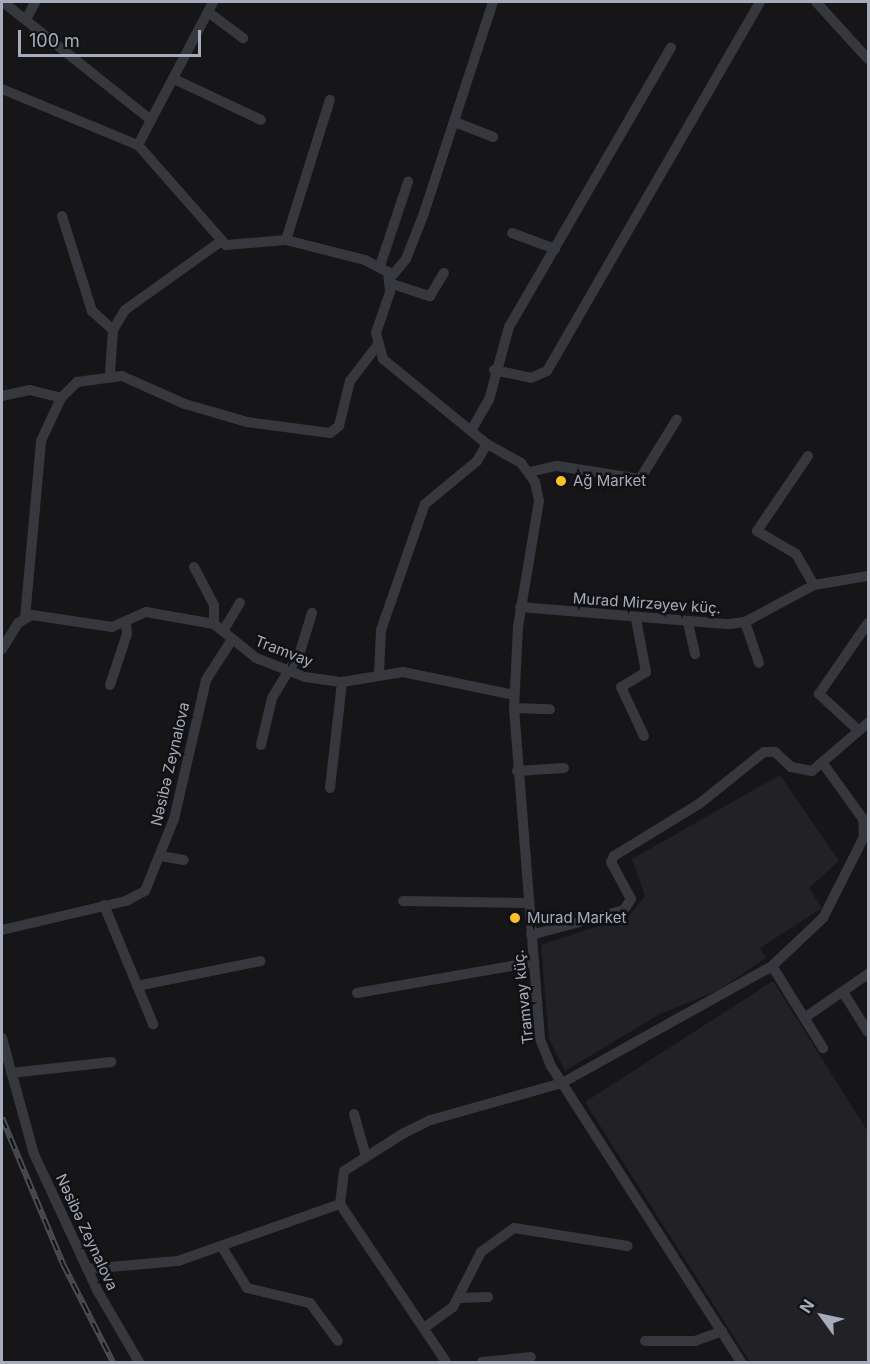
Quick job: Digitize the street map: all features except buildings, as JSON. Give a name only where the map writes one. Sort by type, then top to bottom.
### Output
[{"type":"street","points":[[3,2],[27,18],[151,120]]},
{"type":"street","points":[[27,18],[35,2]]},
{"type":"street","points":[[138,145],[213,2]]},
{"type":"street","points":[[2,650],[25,618],[38,457],[61,398],[77,382],[110,373],[247,422],[330,433],[339,426],[350,381],[377,346],[391,280],[406,258],[455,122],[493,2]]},
{"type":"street","points":[[494,370],[531,378],[547,370],[760,2]]},
{"type":"street","points":[[816,2],[868,59]]},
{"type":"street","points":[[208,12],[243,38]]},
{"type":"street","points":[[472,429],[489,400],[494,370],[503,339],[671,48]]},
{"type":"street","points":[[174,79],[261,120]]},
{"type":"street","points":[[2,89],[138,145],[220,242],[236,247],[286,240],[380,266],[391,280],[430,296],[444,273]]},
{"type":"street","points":[[286,240],[330,100]]},
{"type":"street","points":[[455,122],[494,137]]},
{"type":"street","points":[[380,266],[408,182]]},
{"type":"street","points":[[62,216],[92,311],[113,330]]},
{"type":"street","points":[[513,233],[555,249]]},
{"type":"street","points":[[110,373],[113,330],[136,299],[220,242]]},
{"type":"street","points":[[377,346],[396,370],[472,429],[487,444],[530,472],[557,466],[640,479],[677,420]]},
{"type":"street","points":[[2,396],[30,390],[61,398]]},
{"type":"street","points":[[379,673],[381,630],[425,504],[477,461],[487,444]]},
{"type":"street","points":[[808,456],[757,531],[796,554],[814,585]]},
{"type":"street","name":"Tramvay küç.","points":[[530,472],[539,501],[520,607],[514,708],[517,771],[540,1039],[562,1083],[741,1362]]},
{"type":"street","points":[[194,567],[214,605],[218,627]]},
{"type":"street","name":"Murad Mirzəyev küç.","points":[[520,607],[688,623],[745,622],[814,585],[868,576]]},
{"type":"street","points":[[218,627],[240,603]]},
{"type":"street","points":[[25,618],[126,623],[146,612],[218,627]]},
{"type":"street","points":[[261,745],[272,698],[289,671],[312,613]]},
{"type":"street","points":[[636,619],[646,672],[621,687],[644,736]]},
{"type":"street","points":[[745,622],[759,663]]},
{"type":"street","points":[[857,729],[819,694],[868,622]]},
{"type":"street","points":[[110,685],[128,634],[126,623]]},
{"type":"street","points":[[688,623],[695,654]]},
{"type":"street","name":"Tramvay","points":[[218,627],[231,641],[289,671],[342,682],[379,673],[403,672],[514,695]]},
{"type":"street","name":"Nəsibə Zeynalova","points":[[2,930],[104,905],[145,891],[161,856],[206,680],[231,641]]},
{"type":"street","points":[[330,788],[342,682]]},
{"type":"street","points":[[514,708],[550,709]]},
{"type":"street","points":[[531,935],[624,910],[631,900],[611,862],[614,856],[699,804],[764,752],[775,752],[802,771],[824,765],[857,729],[868,723]]},
{"type":"street","points":[[446,1362],[340,1204],[340,1178],[366,1156],[431,1120],[562,1083],[772,966],[823,918],[864,837],[863,819],[824,765]]},
{"type":"street","points":[[517,771],[564,768]]},
{"type":"street","points":[[161,856],[184,860]]},
{"type":"street","points":[[403,900],[528,903]]},
{"type":"street","points":[[104,905],[153,1024]]},
{"type":"street","points":[[137,986],[261,960]]},
{"type":"street","points":[[357,993],[534,962]]},
{"type":"street","points":[[772,966],[823,1048]]},
{"type":"street","points":[[804,1018],[868,975]]},
{"type":"street","points":[[843,992],[868,1032]]},
{"type":"street","name":"Nəsibə Zeynalova","points":[[2,1038],[34,1154],[87,1269],[139,1362]]},
{"type":"street","points":[[10,1073],[111,1062]]},
{"type":"street","points":[[354,1114],[366,1156]]},
{"type":"street","points":[[87,1269],[178,1262],[340,1204]]},
{"type":"street","points":[[424,1328],[459,1298],[481,1252],[514,1228],[628,1246]]},
{"type":"street","points":[[222,1247],[247,1288],[310,1303],[338,1341]]},
{"type":"street","points":[[459,1298],[488,1297]]},
{"type":"street","points":[[645,1341],[695,1341],[722,1330]]},
{"type":"street","points":[[482,1362],[531,1357]]},
{"type":"shaded area","points":[[780,775],[839,861],[809,888],[822,908],[760,948],[766,958],[719,990],[660,1014],[565,1071],[549,1039],[541,945],[629,916],[645,896],[632,859]]},
{"type":"shaded area","points":[[773,981],[868,1132],[868,1362],[750,1362],[585,1102]]},
{"type":"railway","points":[[2,1118],[63,1264],[113,1362]]},
{"type":"place","name":"Ağ Market","points":[[561,481]]},
{"type":"place","name":"Murad Market","points":[[515,918]]}]
